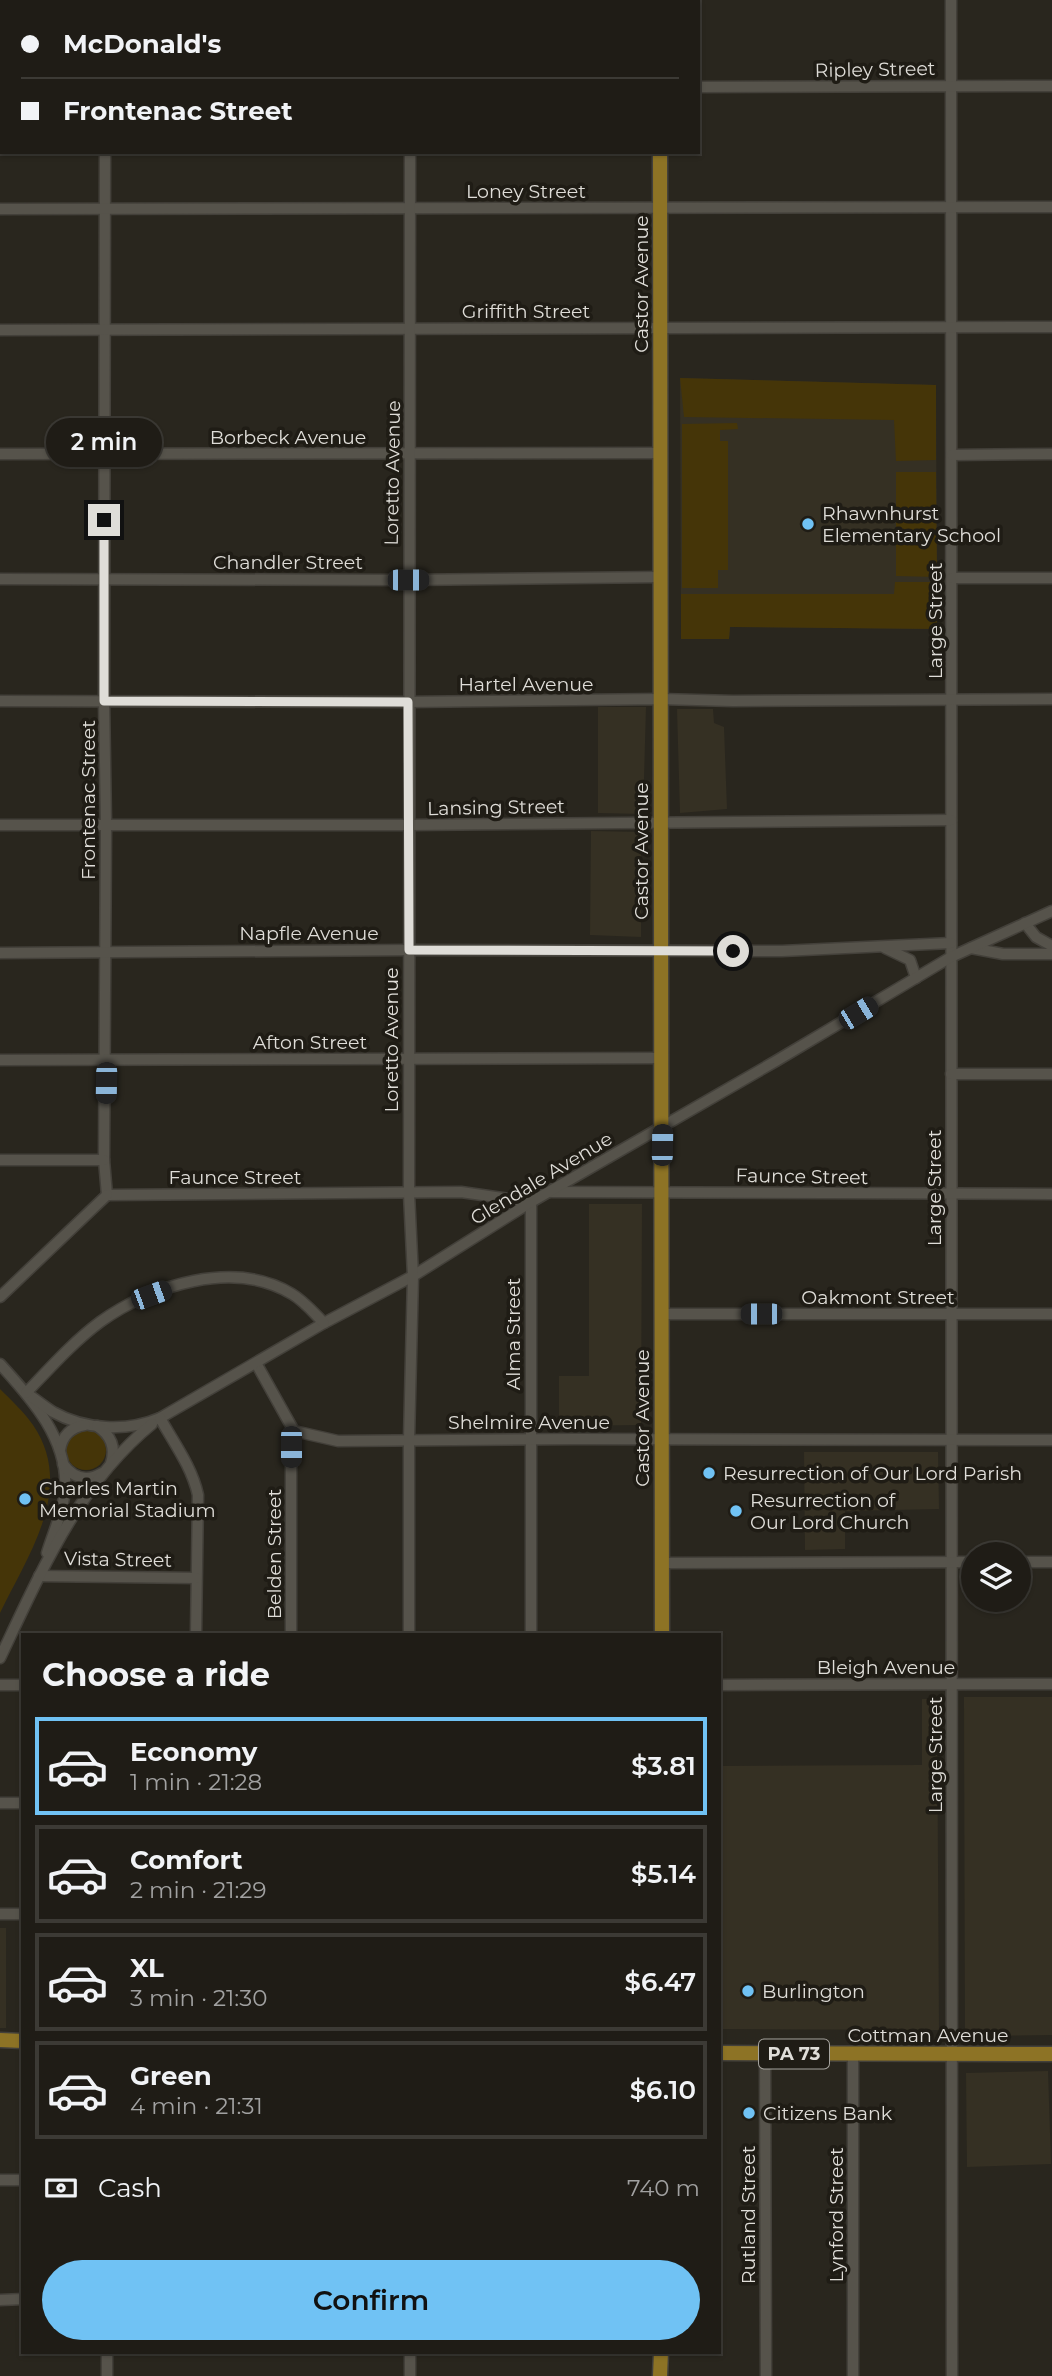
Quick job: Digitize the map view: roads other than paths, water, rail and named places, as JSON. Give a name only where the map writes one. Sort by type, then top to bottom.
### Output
[{"type":"main road","name":"Castor Avenue","points":[[660,154],[662,1633]]},
{"type":"main road","points":[[0,2040],[21,2041]]},
{"type":"main road","name":"Cottman Avenue","points":[[721,2053],[1052,2054]]},
{"type":"main road","points":[[660,2376],[661,2354]]},
{"type":"street","name":"Large Street","points":[[951,0],[953,2376]]},
{"type":"street","name":"Ripley Street","points":[[700,87],[1052,86]]},
{"type":"street","name":"Frontenac Street","points":[[105,154],[104,1160],[107,1195]]},
{"type":"street","name":"Loretto Avenue","points":[[409,1633],[409,1439],[413,1276],[409,1194],[410,154]]},
{"type":"street","name":"Loney Street","points":[[0,209],[1052,207]]},
{"type":"street","name":"Griffith Street","points":[[0,330],[1052,327]]},
{"type":"street","name":"Borbeck Avenue","points":[[0,454],[660,453]]},
{"type":"street","points":[[952,455],[1052,454]]},
{"type":"street","name":"Chandler Street","points":[[0,579],[408,580],[660,577]]},
{"type":"street","points":[[952,578],[1052,578]]},
{"type":"street","name":"Hartel Avenue","points":[[0,701],[1052,699]]},
{"type":"street","name":"Lansing Street","points":[[0,825],[410,825],[951,820]]},
{"type":"street","name":"Glendale Avenue","points":[[0,1658],[39,1576],[78,1507],[106,1470],[140,1434],[160,1418],[324,1322],[413,1276],[531,1202],[951,957],[1052,911]]},
{"type":"street","points":[[1025,923],[1036,937],[1052,946]]},
{"type":"street","name":"Napfle Avenue","points":[[0,953],[782,951],[951,943]]},
{"type":"street","points":[[883,947],[910,960],[916,978]]},
{"type":"street","points":[[971,948],[1003,954],[1052,954]]},
{"type":"street","name":"Afton Street","points":[[0,1060],[661,1058]]},
{"type":"street","points":[[951,1074],[1052,1074]]},
{"type":"street","points":[[0,1160],[104,1160]]},
{"type":"street","name":"Faunce Street","points":[[107,1195],[461,1192],[531,1202]]},
{"type":"street","name":"Faunce Street","points":[[551,1192],[1052,1194]]},
{"type":"street","points":[[0,1297],[107,1195]]},
{"type":"street","name":"Alma Street","points":[[531,1202],[531,1633]]},
{"type":"street","points":[[26,1393],[75,1343],[101,1322],[127,1306],[175,1286],[209,1278],[245,1278],[270,1282],[294,1295],[324,1322]]},
{"type":"street","name":"Oakmont Street","points":[[662,1314],[1052,1314]]},
{"type":"street","points":[[256,1363],[294,1431]]},
{"type":"street","points":[[0,1364],[26,1393],[51,1429],[62,1462],[69,1471],[81,1478],[91,1478],[106,1470],[113,1454],[112,1443],[104,1430],[53,1412],[26,1393]]},
{"type":"street","points":[[160,1418],[195,1482],[198,1495],[196,1633]]},
{"type":"street","name":"Glendale Avenue","points":[[39,1576],[63,1501],[65,1489],[60,1447],[65,1436],[74,1428],[91,1425],[131,1427],[160,1418]]},
{"type":"street","name":"Shelmire Avenue","points":[[294,1431],[338,1441],[1052,1440]]},
{"type":"street","name":"Belden Street","points":[[291,1633],[291,1447],[294,1431]]},
{"type":"street","points":[[662,1563],[961,1562]]},
{"type":"street","points":[[1031,1562],[1052,1562]]},
{"type":"street","name":"Vista Street","points":[[39,1576],[196,1578]]},
{"type":"street","name":"Bleigh Avenue","points":[[721,1685],[1052,1684]]},
{"type":"street","points":[[0,1685],[21,1685]]},
{"type":"street","points":[[0,1803],[21,1803]]},
{"type":"street","points":[[0,1914],[21,1914]]},
{"type":"street","name":"Rutland Street","points":[[765,2054],[766,2376]]},
{"type":"street","name":"Lynford Street","points":[[853,2054],[853,2376]]},
{"type":"street","points":[[0,2180],[21,2180]]},
{"type":"street","points":[[0,2300],[21,2300]]},
{"type":"street","points":[[107,2354],[107,2376]]},
{"type":"street","points":[[410,2354],[410,2376]]},
{"type":"place","name":"Rhawnhurst Elementary School","points":[[808,524]]},
{"type":"place","name":"Resurrection of Our Lord Parish","points":[[709,1473]]},
{"type":"place","name":"Charles Martin Memorial Stadium","points":[[25,1499]]},
{"type":"place","name":"Resurrection of Our Lord Church","points":[[736,1511]]},
{"type":"place","name":"Burlington","points":[[748,1991]]},
{"type":"place","name":"Citizens Bank","points":[[749,2113]]}]
